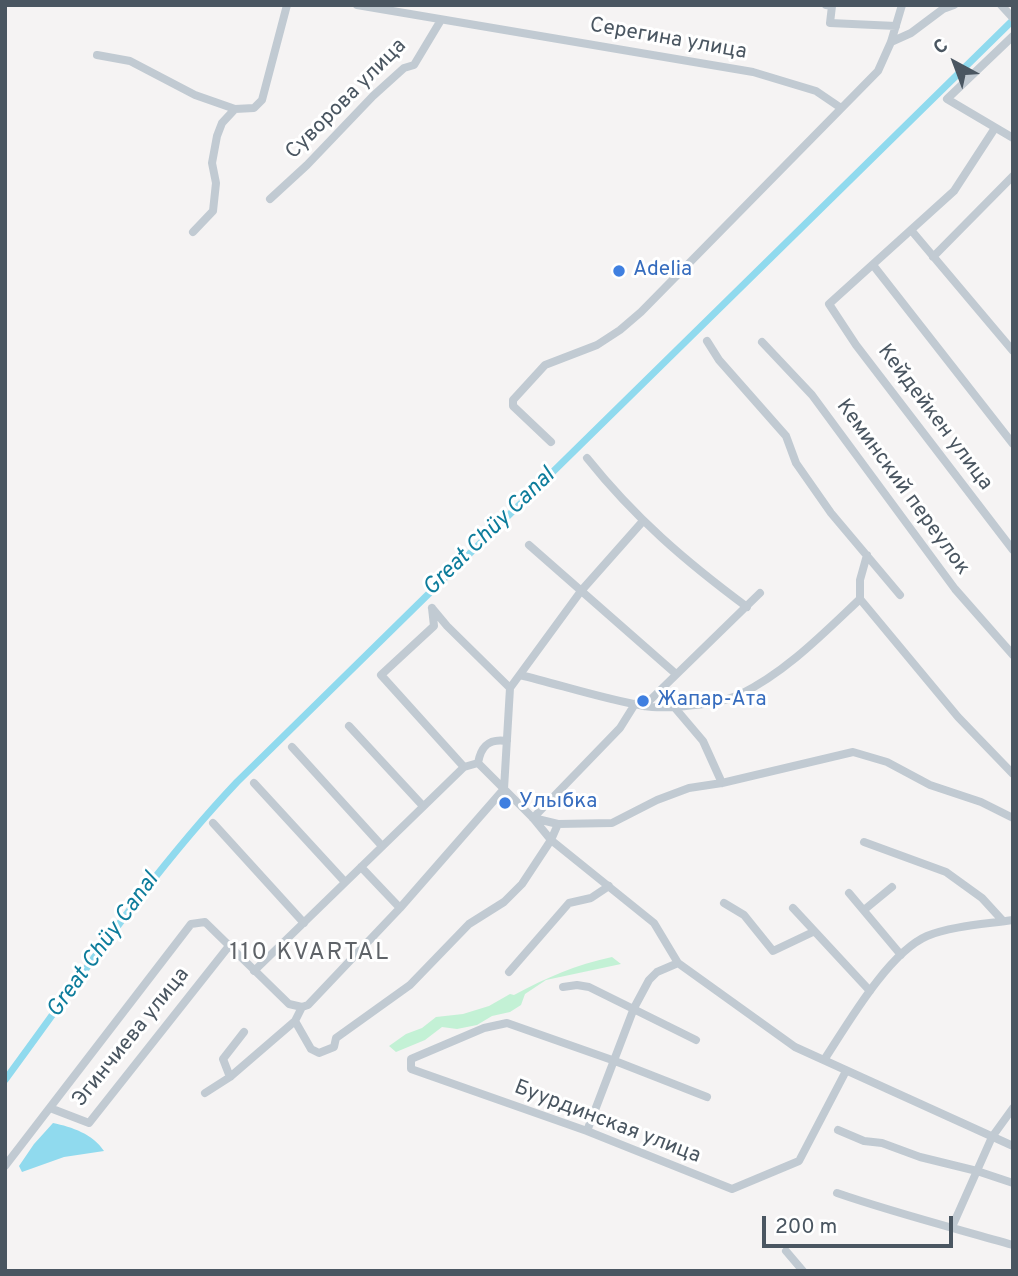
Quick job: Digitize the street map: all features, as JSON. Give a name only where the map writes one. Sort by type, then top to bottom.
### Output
[{"type":"street","points":[[97,55],[130,61],[195,95],[235,109],[254,108],[262,100],[287,5]]},
{"type":"street","name":"Серегина улица","points":[[357,5],[752,72],[816,91],[841,108]]},
{"type":"street","points":[[826,5],[832,6],[830,23],[897,26]]},
{"type":"street","points":[[551,442],[513,406],[513,400],[545,365],[597,345],[620,330],[640,312],[878,71],[897,26],[902,5]]},
{"type":"street","points":[[891,42],[911,33],[943,9],[954,5]]},
{"type":"street","points":[[1001,5],[1013,18]]},
{"type":"street","name":"Суворова улица","points":[[270,199],[307,165],[373,96],[404,68],[414,65],[441,20]]},
{"type":"street","points":[[1013,36],[947,99],[1013,138]]},
{"type":"street","points":[[193,232],[213,211],[216,183],[212,163],[217,136],[222,123],[235,109]]},
{"type":"street","points":[[995,128],[954,191],[873,265],[1013,444]]},
{"type":"street","points":[[933,257],[1013,176]]},
{"type":"street","points":[[911,230],[1013,351]]},
{"type":"street","name":"Кейдейкен улица","points":[[873,265],[830,304],[856,345],[1013,550]]},
{"type":"street","points":[[707,341],[719,360],[786,436],[796,463],[831,513],[900,595]]},
{"type":"street","name":"Кеминский переулок","points":[[762,342],[812,395],[955,590],[1013,655]]},
{"type":"street","points":[[587,458],[643,521],[693,567],[747,607]]},
{"type":"street","points":[[5,1166],[191,924],[205,922],[289,1004],[302,1007],[308,1005],[400,908],[504,789],[510,688],[581,591],[643,521]]},
{"type":"street","points":[[529,545],[676,674]]},
{"type":"street","points":[[867,555],[860,580],[860,599],[958,717],[1013,774]]},
{"type":"street","points":[[533,818],[640,705],[760,593]]},
{"type":"street","points":[[520,675],[640,705],[675,709],[737,696],[782,668],[860,599]]},
{"type":"street","points":[[464,767],[381,675],[434,626],[432,608],[510,688]]},
{"type":"street","points":[[675,709],[703,741],[722,783]]},
{"type":"street","points":[[349,726],[423,806]]},
{"type":"street","points":[[478,763],[481,751],[487,744],[498,739],[507,741]]},
{"type":"street","points":[[292,747],[382,846]]},
{"type":"street","points":[[533,818],[558,824],[612,823],[657,800],[689,788],[722,783],[853,752],[887,762],[929,785],[981,802],[1013,818]]},
{"type":"street","points":[[254,971],[464,767],[478,763]]},
{"type":"street","points":[[478,763],[551,840],[654,923],[678,962],[795,1047],[1013,1146]]},
{"type":"street","points":[[254,783],[345,883]]},
{"type":"street","points":[[213,823],[304,923]]},
{"type":"street","points":[[295,1021],[311,1049],[319,1053],[334,1047],[336,1038],[410,985],[469,924],[504,902],[523,884],[558,824]]},
{"type":"street","points":[[864,842],[946,872],[1008,921]]},
{"type":"street","points":[[361,867],[400,908]]},
{"type":"street","points":[[509,972],[569,903],[591,898],[609,886]]},
{"type":"street","points":[[864,910],[892,887]]},
{"type":"street","points":[[849,893],[901,955]]},
{"type":"street","points":[[724,903],[744,915],[773,951],[813,932]]},
{"type":"street","points":[[793,908],[870,991]]},
{"type":"street","points":[[824,1060],[870,991],[901,955],[926,937],[1008,921]]},
{"type":"street","name":"Эгинчиева улица","points":[[50,1108],[89,1124],[229,946]]},
{"type":"street","points":[[587,1131],[634,1008],[649,980],[657,972],[678,962]]},
{"type":"street","points":[[563,987],[589,987],[696,1040]]},
{"type":"street","points":[[205,1093],[230,1077],[295,1021],[302,1007]]},
{"type":"street","name":"Буурдинская улица","points":[[615,1061],[507,1023],[484,1028],[411,1059],[411,1069],[587,1131],[732,1189],[799,1161],[846,1071]]},
{"type":"street","points":[[230,1077],[223,1059],[244,1032]]},
{"type":"street","points":[[615,1061],[707,1097]]},
{"type":"street","points":[[952,1227],[992,1137],[1013,1108]]},
{"type":"street","points":[[838,1130],[864,1141],[882,1143],[920,1157],[1013,1183]]},
{"type":"street","points":[[837,1193],[898,1214],[925,1219],[1013,1245]]},
{"type":"street","points":[[786,1251],[803,1271]]},
{"type":"green space","points":[[612,957],[621,964],[546,980],[525,994],[521,1005],[510,1012],[492,1016],[477,1025],[457,1029],[442,1027],[425,1040],[396,1052],[389,1046],[436,1017],[463,1014],[489,1006],[562,972]]},
{"type":"water","points":[[53,1123],[82,1132],[104,1151],[64,1157],[22,1172],[19,1166]]},
{"type":"waterway","name":"Great Chüy Canal","points":[[5,1080],[146,889],[237,782],[1013,20]]},
{"type":"place","name":"Adelia","points":[[619,271]]},
{"type":"place","name":"Жапар-Ата","points":[[643,701]]},
{"type":"place","name":"Улыбка","points":[[505,803]]},
{"type":"district","name":"110 KVARTAL","points":[[310,954]]}]
